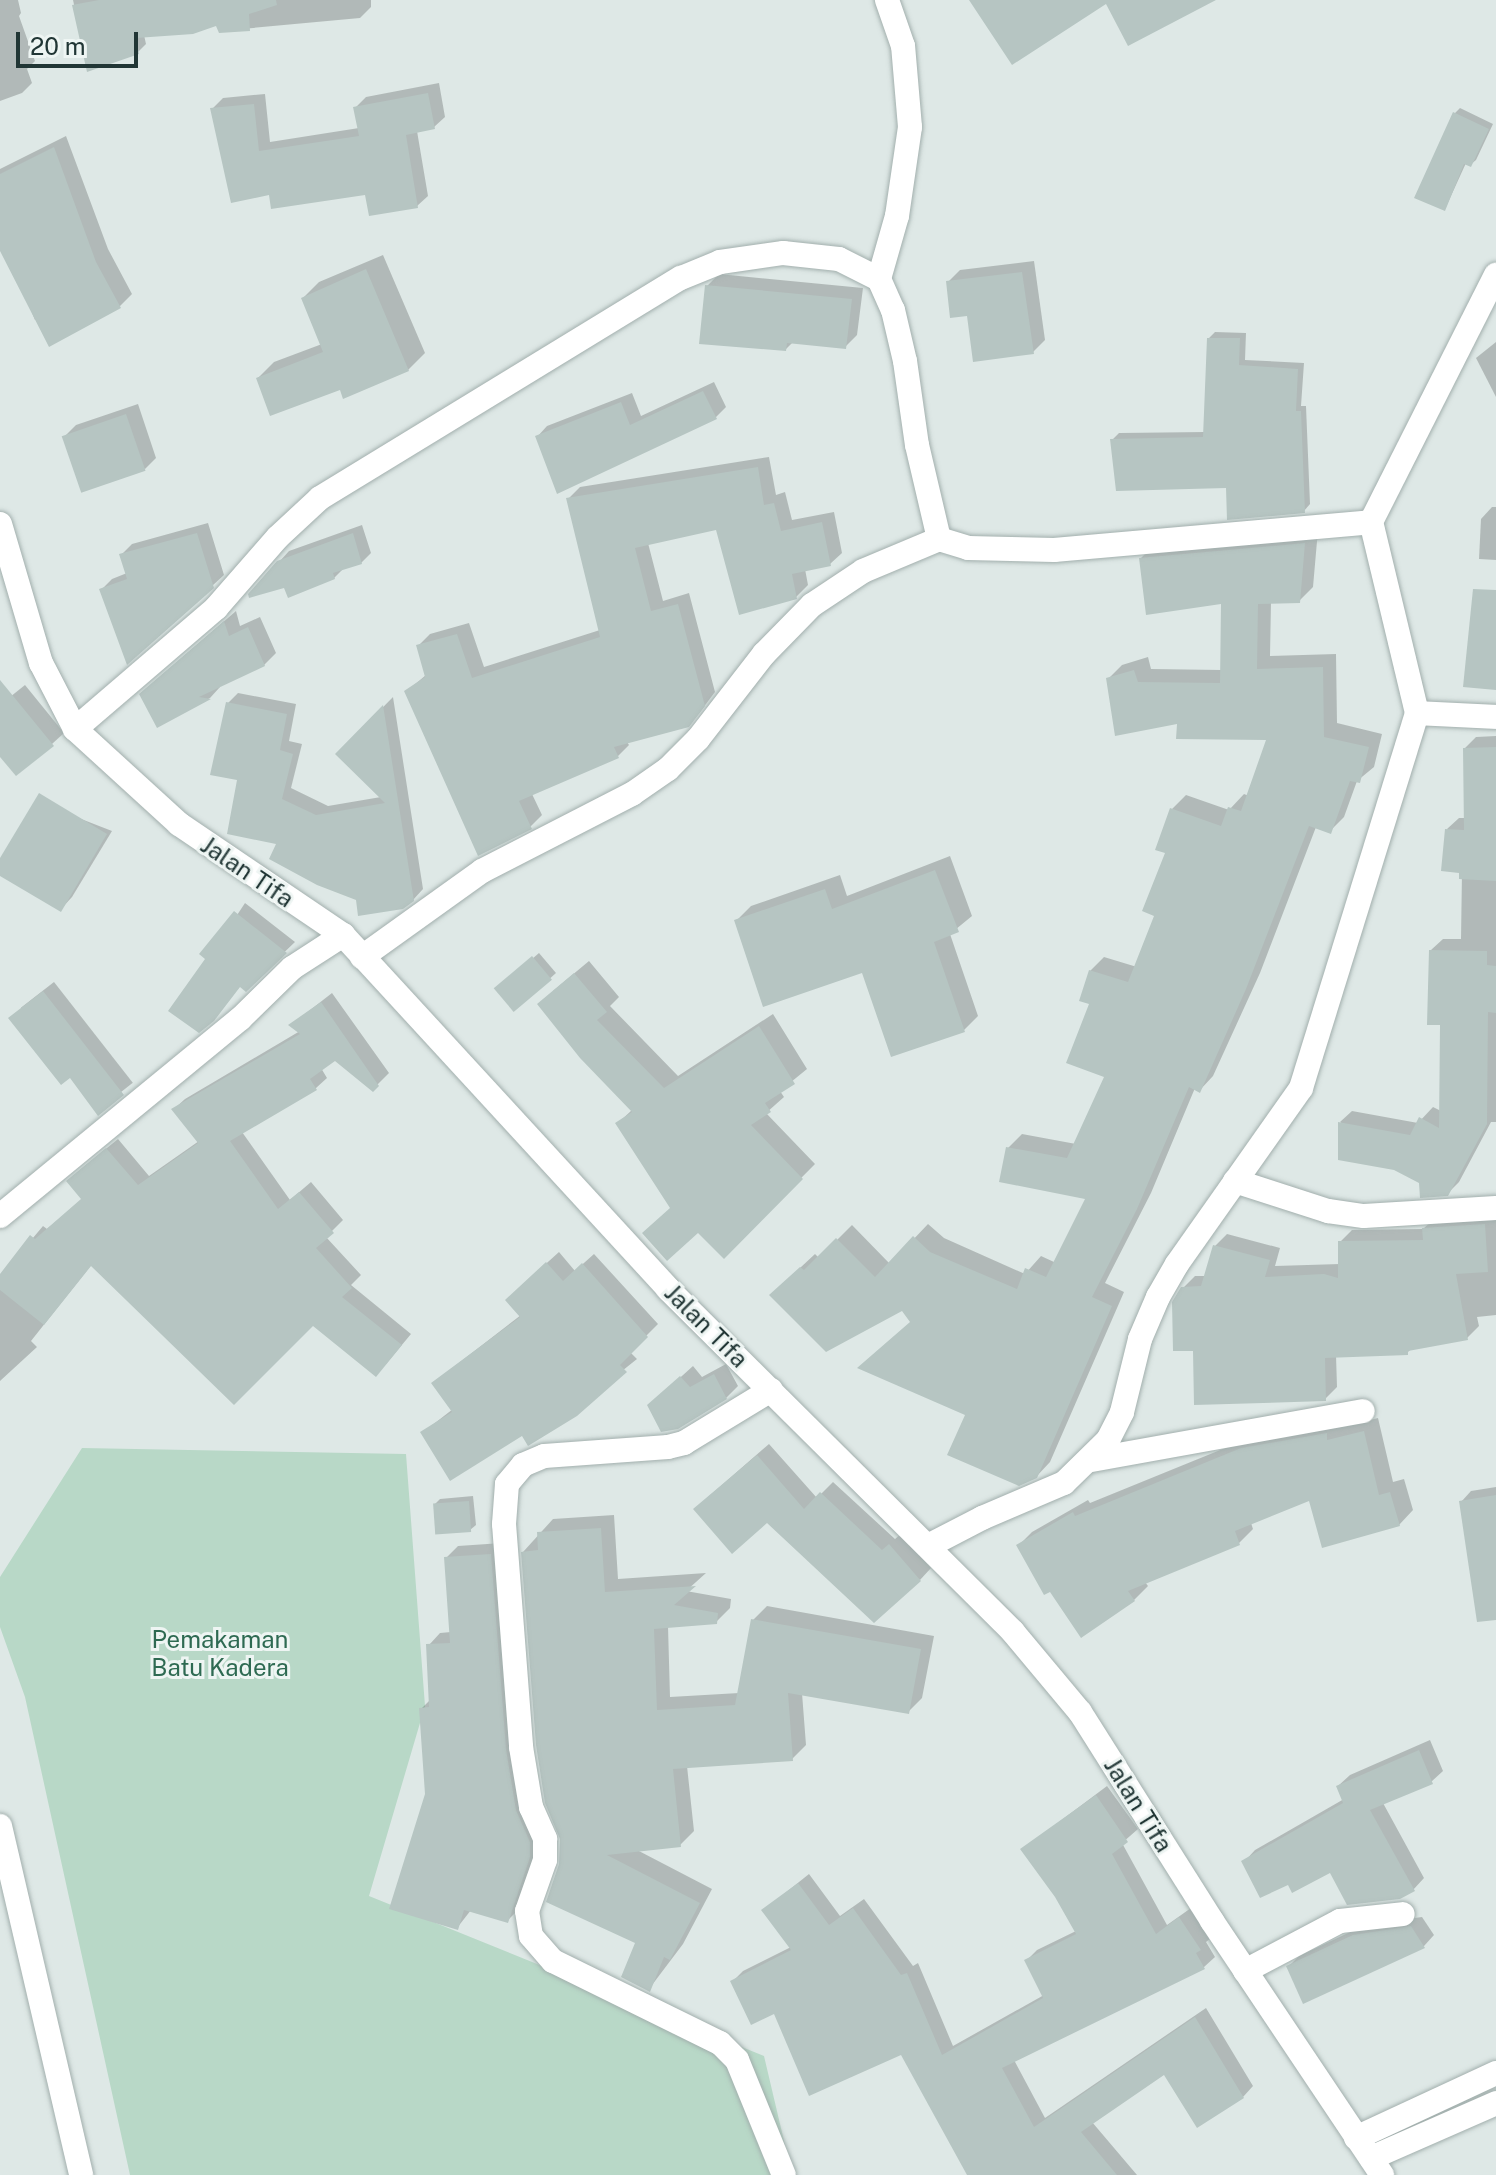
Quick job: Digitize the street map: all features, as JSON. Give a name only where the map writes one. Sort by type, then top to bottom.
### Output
[{"type":"street","points":[[879,279],[897,216],[910,127],[903,46],[887,0]]},
{"type":"street","points":[[75,729],[216,608],[278,537],[320,498],[681,278],[720,262],[783,253],[839,259],[879,279],[893,310],[905,361],[917,445],[939,539]]},
{"type":"street","points":[[930,1545],[982,1518],[1064,1483],[1091,1460],[1108,1440],[1122,1412],[1140,1339],[1158,1297],[1301,1088],[1417,713],[1371,522],[1496,275]]},
{"type":"street","points":[[362,957],[482,871],[632,794],[668,769],[698,739],[764,654],[812,605],[863,571],[939,539],[968,548],[1054,550],[1371,522]]},
{"type":"street","name":"Jalan Tifa","points":[[0,524],[41,663],[75,729],[179,824],[343,935],[668,1289],[930,1545],[1013,1632],[1080,1712],[1245,1971],[1377,2167]]},
{"type":"street","points":[[1417,713],[1496,717]]},
{"type":"street","points":[[0,1216],[240,1019],[292,968],[343,935]]},
{"type":"street","points":[[1235,1181],[1328,1211],[1364,1216],[1496,1208]]},
{"type":"street","points":[[771,1390],[684,1443],[668,1447],[544,1456],[523,1465],[507,1484],[504,1524],[521,1747],[531,1807],[545,1839],[545,1860],[527,1911],[531,1936],[553,1961],[720,2043],[737,2060],[784,2175]]},
{"type":"street","points":[[1091,1460],[1363,1411]]},
{"type":"street","points":[[0,1826],[81,2175]]},
{"type":"street","points":[[1245,1971],[1340,1921],[1403,1914]]},
{"type":"street","points":[[1356,2138],[1496,2073]]},
{"type":"street","points":[[1377,2167],[1496,2103]]},
{"type":"green space","name":"Pemakaman Batu Kadera","points":[[82,1448],[406,1454],[425,1706],[369,1896],[764,2056],[792,2175],[130,2175],[25,1697],[0,1627],[0,1577]]},
{"type":"building","points":[[99,0],[276,0],[277,5],[249,14],[250,31],[219,33],[216,26],[193,34],[136,38],[139,54],[87,72],[72,5]]},
{"type":"building","points":[[969,0],[1216,0],[1128,46],[1106,4],[1012,65]]},
{"type":"building","points":[[428,93],[435,129],[406,135],[418,208],[369,216],[365,195],[271,209],[269,195],[231,203],[210,108],[254,104],[259,151],[359,136],[353,107]]},
{"type":"building","points":[[1453,112],[1489,129],[1471,167],[1464,164],[1445,211],[1414,198]]},
{"type":"building","points":[[54,147],[96,262],[121,308],[49,347],[0,251],[0,174]]},
{"type":"building","points":[[366,269],[409,371],[343,399],[340,390],[270,416],[256,378],[323,352],[301,298]]},
{"type":"building","points":[[1022,272],[1034,354],[973,362],[967,316],[950,318],[946,281]]},
{"type":"building","points":[[705,285],[852,299],[846,349],[787,343],[786,351],[699,344]]},
{"type":"building","points":[[1207,338],[1240,338],[1239,365],[1298,369],[1296,411],[1301,411],[1305,513],[1227,520],[1226,488],[1116,491],[1110,439],[1203,437]]},
{"type":"building","points":[[703,391],[717,419],[557,494],[535,436],[621,402],[630,425]]},
{"type":"building","points":[[126,414],[146,471],[81,493],[62,436]]},
{"type":"building","points":[[758,467],[764,505],[774,503],[781,531],[822,522],[831,566],[792,574],[797,599],[739,615],[716,530],[635,548],[651,611],[678,604],[705,706],[689,727],[614,747],[619,758],[519,801],[532,829],[478,856],[404,691],[425,677],[416,645],[457,634],[472,678],[600,637],[566,498]]},
{"type":"building","points":[[197,533],[214,588],[127,665],[99,589],[127,579],[119,554]]},
{"type":"building","points":[[353,533],[362,564],[333,573],[335,579],[288,598],[284,588],[249,598],[248,594],[277,561]]},
{"type":"building","points":[[1305,543],[1300,603],[1258,604],[1257,669],[1323,667],[1324,737],[1369,747],[1360,783],[1350,781],[1331,834],[1309,826],[1246,989],[1200,1093],[1189,1087],[1137,1209],[1092,1297],[1112,1306],[1037,1478],[1019,1486],[947,1455],[965,1415],[857,1368],[910,1322],[902,1311],[826,1352],[769,1295],[800,1267],[804,1270],[836,1238],[875,1277],[913,1236],[930,1252],[1017,1289],[1025,1268],[1046,1277],[1085,1199],[999,1182],[1006,1147],[1067,1158],[1104,1077],[1066,1063],[1089,1004],[1079,1001],[1089,970],[1128,982],[1154,916],[1142,911],[1165,853],[1155,850],[1170,808],[1221,826],[1228,807],[1241,811],[1266,740],[1176,739],[1177,724],[1115,736],[1106,678],[1134,670],[1138,682],[1220,683],[1221,604],[1146,615],[1139,558]]},
{"type":"building","points":[[1473,589],[1496,590],[1496,690],[1463,687]]},
{"type":"building","points":[[224,621],[229,636],[248,627],[265,666],[199,697],[211,699],[157,728],[139,694]]},
{"type":"building","points":[[0,680],[54,746],[16,776],[0,757]]},
{"type":"building","points":[[226,702],[287,714],[280,750],[293,754],[282,799],[316,815],[385,803],[335,754],[383,705],[414,901],[403,909],[358,916],[356,900],[317,885],[269,859],[276,844],[227,834],[237,780],[210,775]]},
{"type":"building","points":[[1496,747],[1496,881],[1459,879],[1459,873],[1441,871],[1445,829],[1464,830],[1463,748]]},
{"type":"building","points":[[39,793],[107,834],[61,912],[0,876],[0,858]]},
{"type":"building","points":[[935,870],[959,932],[934,942],[965,1032],[891,1057],[862,973],[763,1007],[734,920],[825,889],[832,909]]},
{"type":"building","points":[[234,911],[287,953],[246,992],[240,987],[214,1021],[199,1033],[168,1011],[205,959],[199,954]]},
{"type":"building","points":[[1429,950],[1487,951],[1487,965],[1496,966],[1496,1013],[1488,1012],[1487,1124],[1448,1196],[1420,1198],[1419,1183],[1394,1170],[1338,1160],[1338,1122],[1410,1135],[1419,1117],[1439,1128],[1440,1025],[1427,1025]]},
{"type":"building","points":[[532,956],[552,980],[514,1012],[494,988]]},
{"type":"building","points":[[574,973],[607,1012],[597,1020],[664,1088],[759,1026],[795,1084],[765,1103],[771,1112],[751,1125],[803,1179],[724,1259],[698,1233],[667,1261],[642,1233],[670,1208],[615,1123],[632,1112],[580,1058],[537,1004]]},
{"type":"building","points":[[43,991],[124,1095],[98,1116],[70,1078],[61,1085],[8,1018]]},
{"type":"building","points":[[321,1002],[379,1086],[373,1092],[335,1061],[310,1079],[317,1090],[230,1141],[278,1209],[299,1192],[334,1233],[316,1248],[352,1288],[342,1297],[402,1345],[376,1377],[313,1326],[234,1405],[91,1266],[44,1325],[0,1290],[0,1274],[30,1235],[35,1239],[81,1199],[66,1181],[106,1148],[138,1185],[198,1143],[171,1109],[300,1034],[288,1025]]},
{"type":"building","points":[[1485,1224],[1488,1272],[1456,1274],[1468,1340],[1408,1351],[1408,1355],[1325,1358],[1326,1401],[1194,1405],[1193,1351],[1173,1351],[1172,1302],[1181,1287],[1201,1286],[1213,1245],[1270,1260],[1265,1277],[1324,1274],[1338,1278],[1338,1241],[1423,1240],[1422,1228]]},
{"type":"building","points":[[546,1262],[563,1281],[582,1263],[648,1337],[620,1365],[627,1372],[577,1416],[528,1446],[522,1436],[450,1481],[420,1432],[452,1412],[431,1383],[520,1317],[505,1300]]},
{"type":"building","points":[[714,1374],[727,1399],[678,1429],[661,1432],[647,1405],[680,1376],[690,1387]]},
{"type":"building","points":[[1364,1431],[1379,1495],[1390,1492],[1400,1526],[1322,1548],[1309,1501],[1235,1531],[1240,1545],[1128,1591],[1135,1601],[1081,1638],[1050,1592],[1044,1595],[1016,1545],[1073,1512],[1075,1516],[1241,1448],[1327,1433],[1327,1440]]},
{"type":"building","points":[[757,1455],[804,1509],[820,1492],[882,1550],[889,1544],[921,1581],[874,1623],[767,1523],[732,1554],[693,1509]]},
{"type":"building","points":[[1496,1495],[1496,1620],[1477,1622],[1459,1501]]},
{"type":"building","points":[[469,1501],[471,1532],[435,1534],[433,1504]]},
{"type":"building","points":[[601,1528],[605,1592],[696,1586],[674,1605],[718,1613],[717,1624],[654,1629],[657,1710],[735,1705],[751,1619],[921,1649],[909,1714],[788,1693],[793,1761],[673,1769],[681,1847],[607,1855],[700,1903],[670,1960],[664,1957],[650,1992],[621,1977],[635,1943],[546,1902],[559,1864],[560,1839],[545,1803],[536,1745],[521,1552],[538,1550],[537,1532]]},
{"type":"building","points":[[491,1554],[506,1749],[516,1810],[530,1842],[530,1857],[508,1923],[464,1910],[458,1930],[389,1909],[425,1794],[419,1708],[429,1707],[426,1644],[450,1643],[444,1557]]},
{"type":"building","points":[[1419,1750],[1433,1784],[1370,1810],[1415,1891],[1400,1899],[1347,1905],[1330,1873],[1292,1893],[1288,1885],[1260,1898],[1241,1861],[1343,1803],[1336,1786]]},
{"type":"building","points":[[1096,1795],[1128,1842],[1112,1854],[1156,1934],[1179,1917],[1201,1950],[1196,1953],[1205,1969],[1002,2068],[1034,2127],[1195,2017],[1244,2098],[1197,2128],[1164,2075],[1081,2132],[1117,2175],[967,2175],[901,2055],[809,2096],[774,2014],[751,2025],[730,1981],[791,1950],[761,1910],[798,1883],[829,1925],[853,1908],[901,1975],[907,1973],[942,2055],[1043,1998],[1024,1960],[1076,1934],[1055,1897],[1020,1849]]},
{"type":"building","points":[[1411,1926],[1425,1948],[1303,2004],[1286,1966],[1353,1935]]}]
